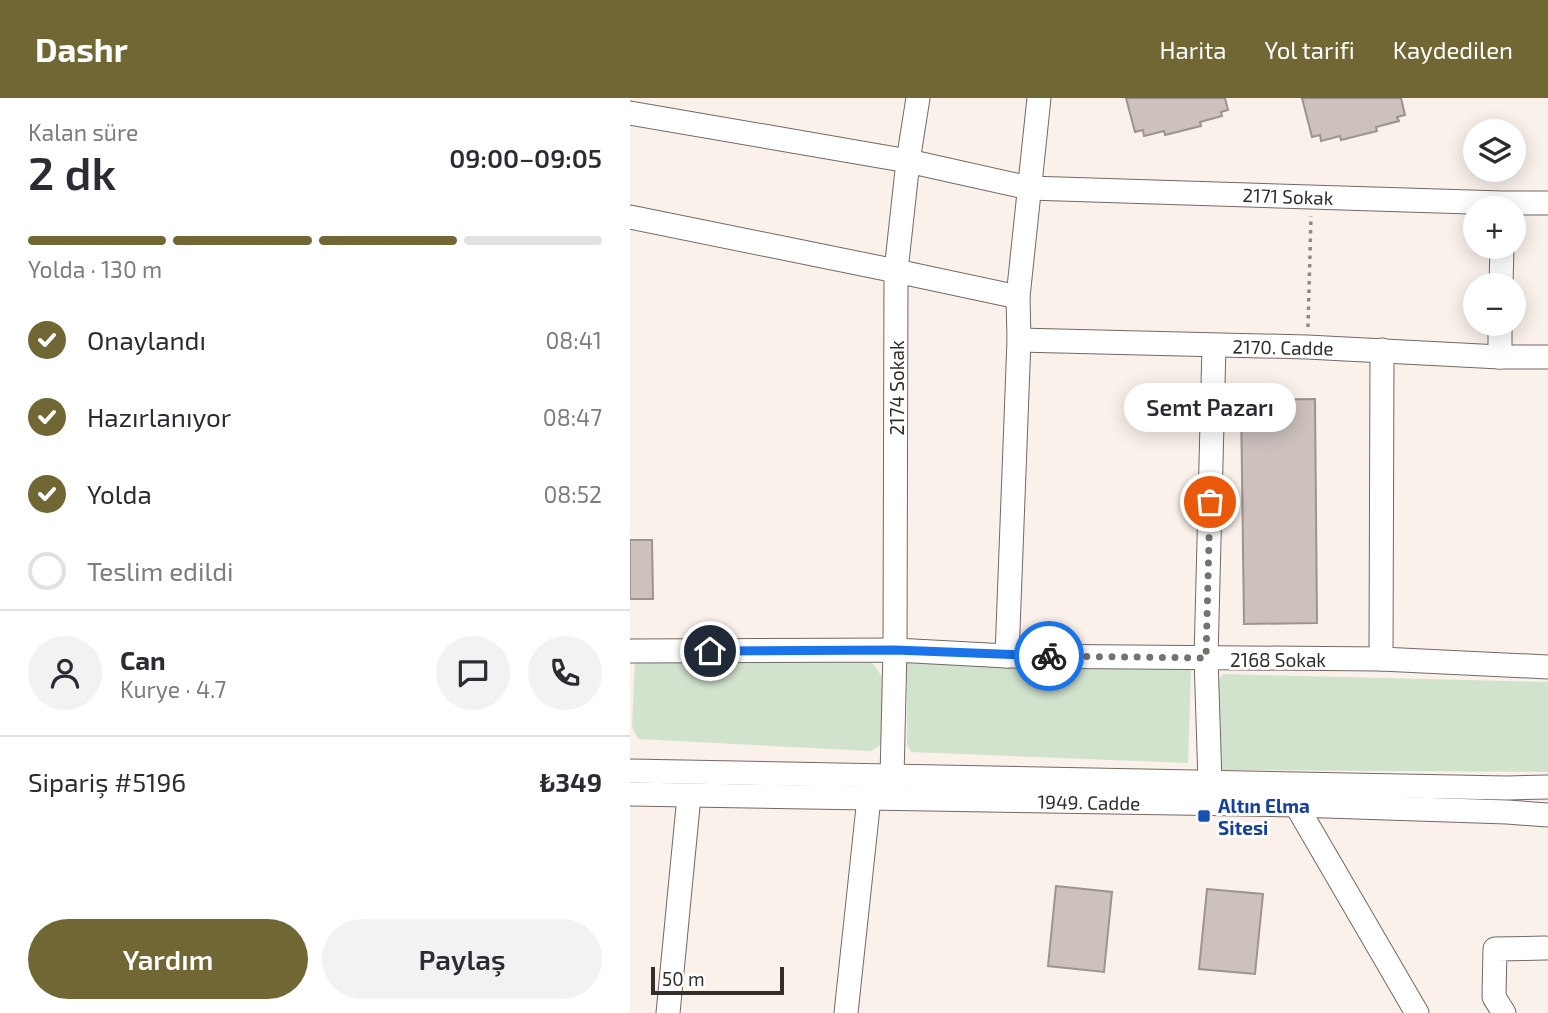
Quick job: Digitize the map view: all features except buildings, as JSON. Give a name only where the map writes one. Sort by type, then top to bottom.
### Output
[{"type":"street","name":"2174 Sokak","points":[[892,777],[896,271],[918,98]]},
{"type":"street","points":[[1007,656],[1019,340],[1018,297],[1039,98]]},
{"type":"street","name":"2171 Sokak","points":[[630,113],[908,161],[1028,188],[1311,196],[1463,204]]},
{"type":"street","name":"2171 Sokak","points":[[1526,204],[1548,203]]},
{"type":"street","points":[[630,216],[1018,297]]},
{"type":"street","points":[[1500,336],[1500,357]]},
{"type":"street","name":"2170. Cadde","points":[[1019,340],[1307,347],[1548,357]]},
{"type":"street","points":[[1210,782],[1206,658],[1214,346]]},
{"type":"street","points":[[1381,659],[1382,350]]},
{"type":"street","name":"2168 Sokak","points":[[630,651],[895,650],[1007,656],[1381,659],[1548,667]]},
{"type":"street","name":"1949. Cadde","points":[[630,771],[1507,788],[1548,786]]},
{"type":"street","name":"1949. Cadde","points":[[630,794],[1296,805],[1548,815]]},
{"type":"street","points":[[668,1013],[688,796]]},
{"type":"street","points":[[846,1013],[869,798]]},
{"type":"street","points":[[1296,805],[1417,1013]]},
{"type":"street","points":[[1504,1013],[1494,997],[1495,949],[1545,948]]},
{"type":"path","points":[[1307,347],[1311,196]]},
{"type":"green space","points":[[635,660],[872,662],[885,681],[882,744],[871,751],[638,739],[632,727]]},
{"type":"green space","points":[[907,662],[1191,670],[1188,763],[911,752],[907,745]]},
{"type":"green space","points":[[1223,674],[1548,682],[1548,772],[1212,770],[1212,689]]},
{"type":"way so far","points":[[1049,656],[1206,658],[1210,502]]},
{"type":"place","name":"Semt Pazarı","points":[[1210,502]]},
{"type":"place","name":"Altın Elma Sitesi","points":[[1204,816]]},
{"type":"route","points":[[710,651],[895,650],[1049,656]]}]
